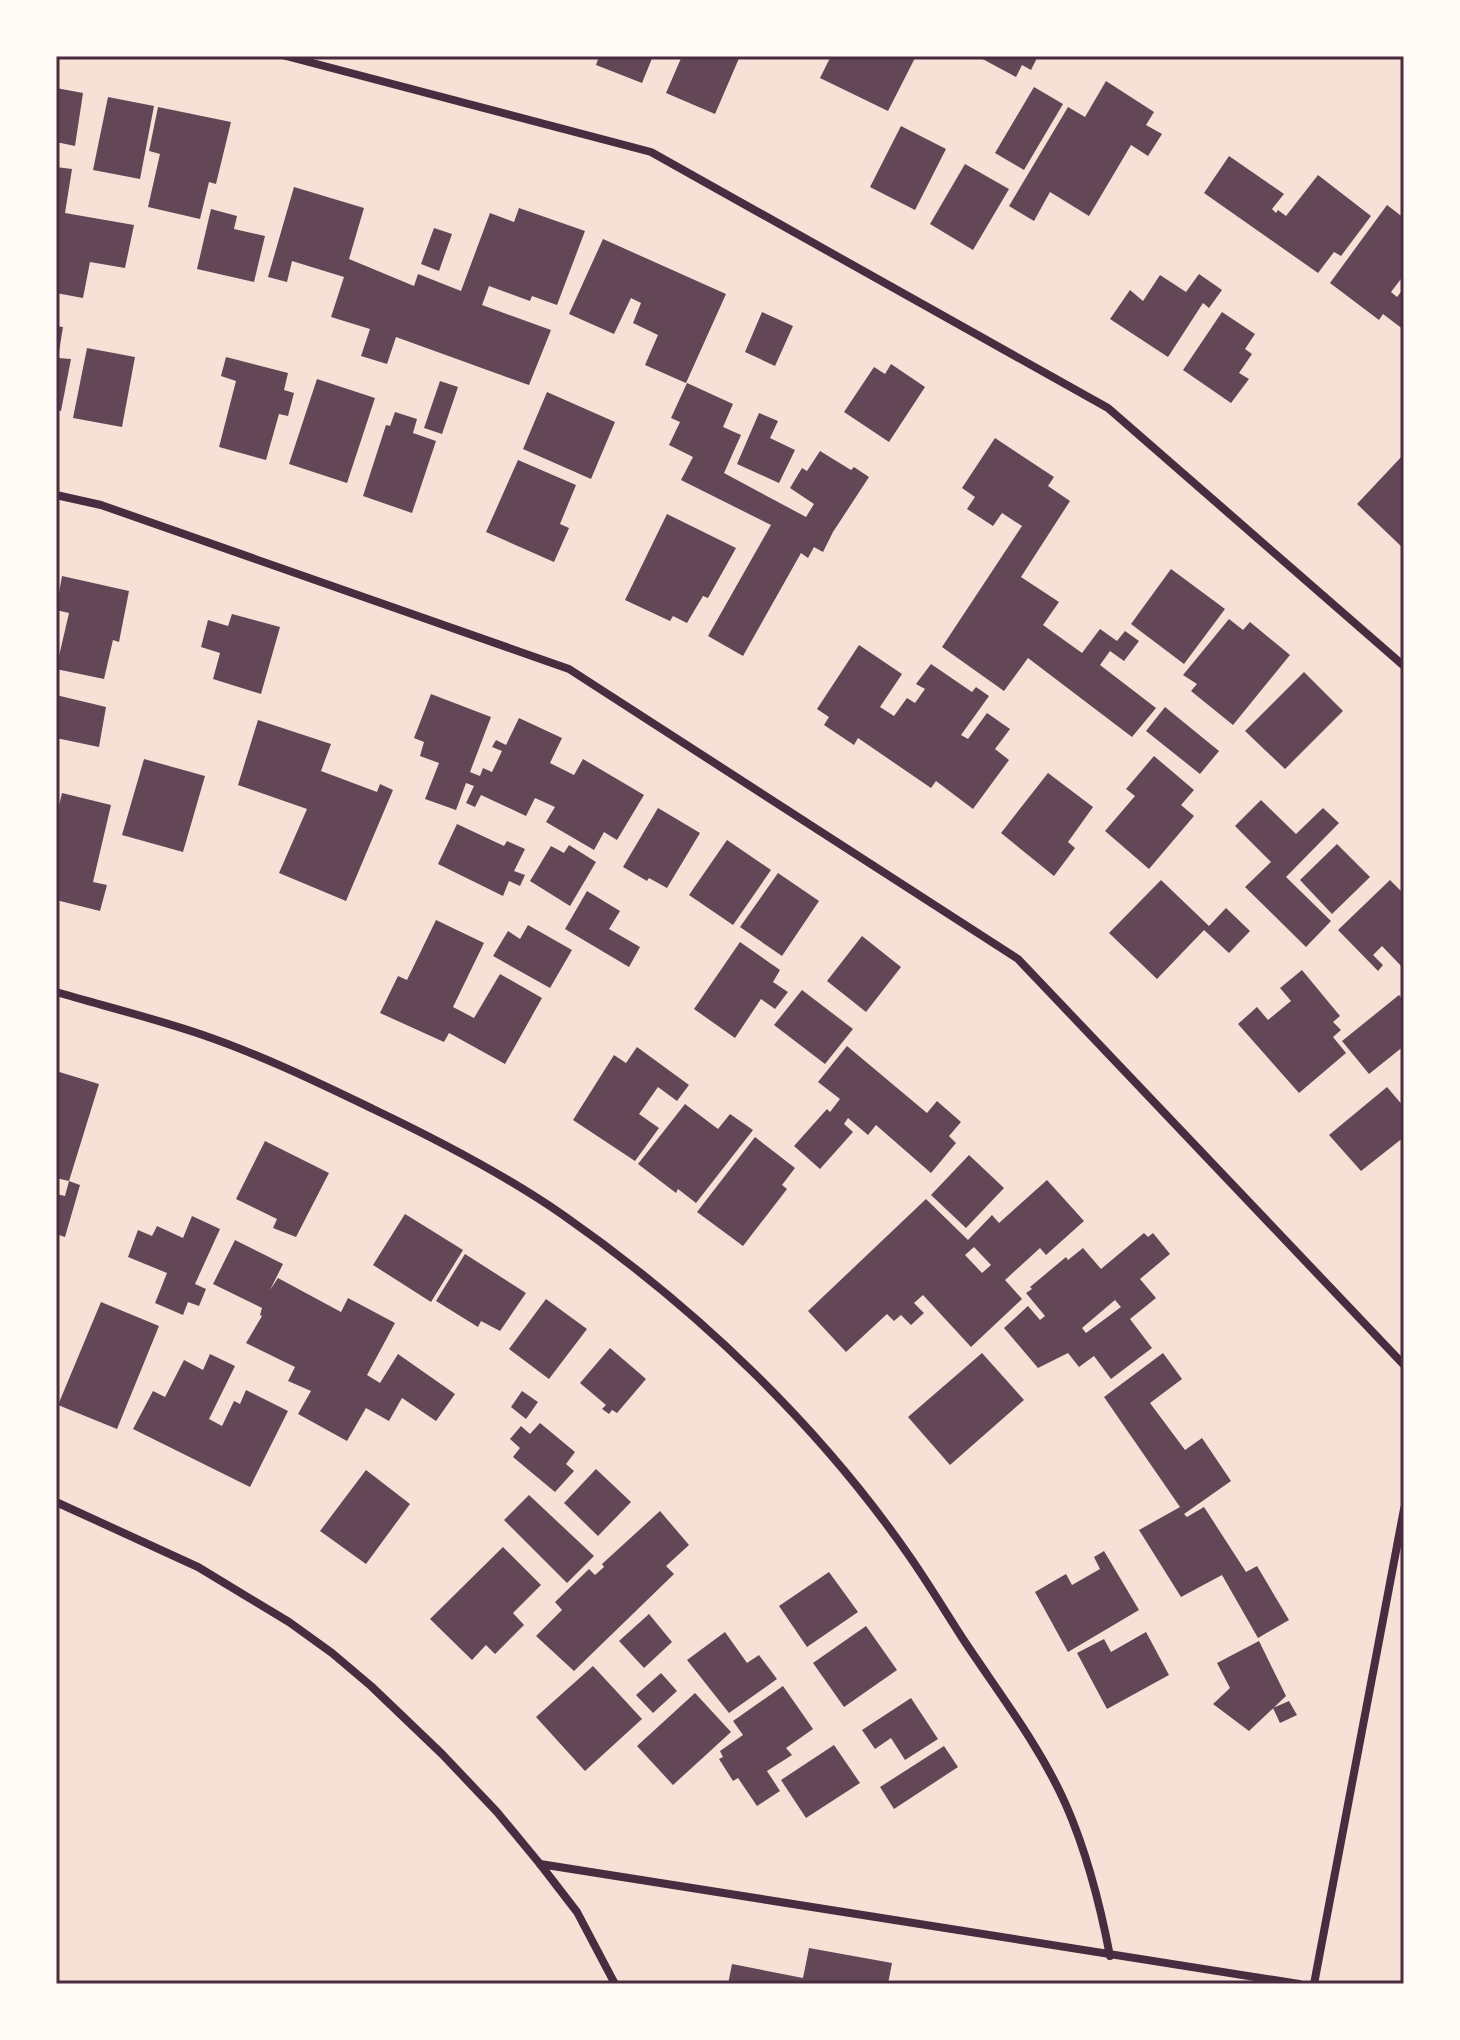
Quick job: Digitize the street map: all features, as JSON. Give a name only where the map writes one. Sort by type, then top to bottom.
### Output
[{"type":"street","points":[[286,56],[651,152],[1108,408],[1404,666]]},
{"type":"street","points":[[56,495],[101,505],[569,669],[582,677],[1018,959],[1404,1365]]},
{"type":"street","points":[[56,992],[204,1035],[329,1087],[443,1143],[561,1214],[664,1292],[713,1335],[799,1420],[889,1529],[1027,1737],[1065,1801],[1084,1851],[1099,1901],[1110,1956]]},
{"type":"street","points":[[56,1502],[198,1567],[289,1622],[332,1653],[442,1754],[497,1812],[577,1912],[615,1984]]},
{"type":"street","points":[[1314,1984],[1404,1509]]},
{"type":"street","points":[[540,1864],[1299,1984]]},
{"type":"building","points":[[599,56],[653,56],[642,83],[596,65]]},
{"type":"building","points":[[682,56],[740,56],[715,114],[666,93]]},
{"type":"building","points":[[831,56],[916,56],[888,111],[820,78]]},
{"type":"building","points":[[977,56],[1038,56],[1031,70],[1022,65],[1016,77]]},
{"type":"building","points":[[1106,81],[1154,112],[1146,125],[1162,134],[1148,156],[1131,145],[1089,216],[1050,192],[1034,221],[1009,206],[1068,107],[1085,117]]},
{"type":"building","points":[[1034,87],[1063,104],[1024,170],[995,153]]},
{"type":"building","points":[[56,88],[83,93],[75,146],[56,142]]},
{"type":"building","points":[[108,97],[154,106],[140,179],[93,170]]},
{"type":"building","points":[[158,107],[231,122],[216,184],[209,182],[200,219],[148,207],[160,154],[149,151]]},
{"type":"building","points":[[901,126],[946,149],[915,210],[870,187]]},
{"type":"building","points":[[1229,156],[1284,194],[1272,209],[1276,213],[1278,210],[1286,216],[1318,175],[1371,216],[1341,256],[1334,252],[1318,273],[1204,193]]},
{"type":"building","points":[[965,164],[1009,189],[973,250],[930,224]]},
{"type":"building","points":[[56,167],[72,169],[65,213],[134,225],[125,268],[90,262],[83,298],[56,293]]},
{"type":"building","points":[[294,187],[364,208],[349,259],[414,286],[418,274],[461,291],[490,213],[514,222],[519,208],[585,231],[557,305],[532,296],[530,301],[489,286],[482,305],[551,330],[529,385],[396,337],[387,364],[361,356],[370,329],[331,317],[344,277],[292,261],[287,282],[268,277]]},
{"type":"building","points":[[1387,205],[1404,218],[1404,275],[1391,292],[1397,297],[1404,288],[1404,330],[1383,314],[1379,320],[1330,283]]},
{"type":"building","points":[[211,209],[237,216],[234,229],[265,236],[254,282],[197,269]]},
{"type":"building","points":[[434,228],[452,234],[439,271],[421,264]]},
{"type":"building","points":[[603,239],[726,294],[686,383],[645,365],[658,335],[633,323],[641,303],[631,298],[614,334],[569,314]]},
{"type":"building","points":[[1199,274],[1222,290],[1209,308],[1203,303],[1168,357],[1110,319],[1130,290],[1143,301],[1160,275],[1186,292]]},
{"type":"building","points":[[762,312],[793,326],[775,366],[745,352]]},
{"type":"building","points":[[1222,312],[1255,334],[1245,349],[1252,354],[1239,373],[1249,379],[1231,403],[1183,370]]},
{"type":"building","points":[[56,326],[63,327],[58,358],[71,359],[61,411],[56,410]]},
{"type":"building","points":[[87,348],[135,357],[122,427],[73,418]]},
{"type":"building","points":[[226,357],[288,373],[284,390],[294,393],[288,416],[279,414],[266,460],[219,447],[236,381],[221,376]]},
{"type":"building","points":[[891,364],[925,387],[889,442],[844,412],[874,367],[885,374]]},
{"type":"building","points":[[317,379],[375,398],[347,483],[289,464]]},
{"type":"building","points":[[440,381],[458,387],[442,434],[424,428]]},
{"type":"building","points":[[687,383],[733,404],[723,427],[741,435],[724,473],[806,517],[814,504],[790,488],[802,468],[807,471],[820,451],[869,477],[823,552],[814,547],[808,558],[801,553],[743,656],[708,636],[771,525],[681,480],[693,457],[669,445],[680,422],[671,418]]},
{"type":"building","points":[[547,392],[615,422],[591,479],[523,449]]},
{"type":"building","points":[[395,412],[417,419],[413,433],[436,441],[412,513],[363,496],[386,425],[390,426]]},
{"type":"building","points":[[759,413],[778,421],[770,438],[795,450],[779,483],[737,464]]},
{"type":"building","points":[[995,438],[1054,477],[1048,486],[1070,501],[1021,577],[1059,602],[1043,625],[1082,653],[1100,629],[1117,641],[1125,631],[1139,641],[1124,661],[1110,651],[1100,665],[1156,708],[1132,737],[1028,658],[1004,691],[942,647],[1022,526],[1002,513],[993,526],[967,509],[975,497],[962,488]]},
{"type":"building","points":[[1404,454],[1404,549],[1357,504]]},
{"type":"building","points":[[518,460],[576,485],[560,524],[569,528],[554,562],[486,532]]},
{"type":"building","points":[[667,514],[736,548],[708,598],[703,596],[687,623],[673,616],[670,621],[625,600]]},
{"type":"building","points":[[1171,569],[1225,609],[1184,664],[1131,624]]},
{"type":"building","points":[[62,576],[129,591],[119,642],[113,640],[104,679],[56,669],[69,613],[56,610]]},
{"type":"building","points":[[232,614],[280,627],[261,694],[213,679],[220,653],[201,647],[208,620],[228,626]]},
{"type":"building","points":[[1229,619],[1243,630],[1250,622],[1290,655],[1233,725],[1191,691],[1197,684],[1183,675]]},
{"type":"building","points":[[859,645],[902,674],[880,707],[894,716],[907,698],[915,703],[925,689],[916,684],[931,664],[972,692],[976,687],[989,696],[961,735],[968,739],[987,713],[1010,729],[995,749],[1009,760],[973,809],[936,781],[931,788],[858,738],[854,745],[824,725],[829,717],[817,709]]},
{"type":"building","points":[[1304,672],[1343,711],[1285,769],[1245,731]]},
{"type":"building","points":[[431,694],[491,717],[470,772],[480,776],[483,768],[492,772],[502,751],[492,747],[496,740],[506,745],[519,718],[562,738],[550,763],[574,775],[583,759],[644,795],[617,840],[604,832],[594,850],[546,822],[555,807],[535,798],[526,816],[481,795],[475,807],[466,803],[474,786],[466,783],[456,810],[425,799],[439,763],[420,756],[424,742],[414,738]]},
{"type":"building","points":[[56,695],[106,707],[99,747],[56,738]]},
{"type":"building","points":[[1165,707],[1219,751],[1200,774],[1146,731]]},
{"type":"building","points":[[258,720],[331,744],[321,771],[377,792],[380,784],[393,790],[346,901],[279,873],[307,809],[238,785]]},
{"type":"building","points":[[1154,756],[1194,790],[1181,805],[1194,816],[1149,869],[1105,831],[1135,796],[1126,789]]},
{"type":"building","points":[[144,759],[205,776],[183,852],[122,835]]},
{"type":"building","points":[[1048,773],[1093,807],[1068,842],[1075,848],[1054,876],[1001,833]]},
{"type":"building","points":[[62,793],[111,805],[93,882],[107,885],[100,911],[56,900],[56,818]]},
{"type":"building","points":[[1261,800],[1296,834],[1323,808],[1339,823],[1286,877],[1331,921],[1306,947],[1245,887],[1271,862],[1235,826]]},
{"type":"building","points":[[658,808],[700,833],[667,888],[623,867]]},
{"type":"building","points":[[457,824],[504,846],[507,841],[525,849],[514,871],[525,875],[520,886],[509,881],[503,896],[438,864]]},
{"type":"building","points":[[727,840],[771,870],[733,925],[689,895]]},
{"type":"building","points":[[1337,844],[1370,877],[1332,914],[1300,880]]},
{"type":"building","points":[[569,845],[596,862],[570,906],[530,881],[551,846],[564,853]]},
{"type":"building","points":[[778,873],[819,901],[782,956],[740,927]]},
{"type":"building","points":[[1161,880],[1209,926],[1226,908],[1250,931],[1229,953],[1204,930],[1157,979],[1109,933]]},
{"type":"building","points":[[1390,880],[1401,891],[1404,888],[1404,969],[1382,946],[1373,955],[1383,965],[1378,971],[1338,930]]},
{"type":"building","points":[[587,891],[620,911],[609,929],[640,947],[629,967],[565,929]]},
{"type":"building","points":[[436,920],[484,943],[453,1007],[474,1018],[500,974],[542,998],[505,1064],[449,1033],[444,1042],[380,1013],[398,976],[407,980]]},
{"type":"building","points":[[528,925],[572,950],[550,988],[493,956],[508,931],[520,939]]},
{"type":"building","points":[[862,936],[901,967],[866,1012],[827,981]]},
{"type":"building","points":[[740,942],[780,970],[773,982],[788,992],[775,1009],[761,999],[735,1038],[694,1009]]},
{"type":"building","points":[[1302,970],[1340,1016],[1333,1022],[1341,1030],[1333,1037],[1346,1053],[1299,1093],[1238,1024],[1257,1007],[1268,1020],[1291,1001],[1280,988]]},
{"type":"building","points":[[802,990],[853,1029],[825,1064],[774,1025]]},
{"type":"building","points":[[1399,995],[1404,1001],[1404,1046],[1369,1074],[1342,1041]]},
{"type":"building","points":[[847,1046],[927,1113],[937,1101],[961,1122],[949,1136],[956,1143],[931,1173],[876,1125],[868,1135],[848,1118],[844,1124],[853,1132],[820,1169],[794,1146],[840,1099],[818,1082]]},
{"type":"building","points":[[637,1047],[689,1085],[677,1101],[658,1087],[639,1114],[659,1128],[635,1161],[573,1120],[614,1055],[626,1063]]},
{"type":"building","points":[[56,1071],[99,1084],[69,1181],[56,1178]]},
{"type":"building","points":[[1387,1087],[1404,1107],[1404,1137],[1361,1171],[1329,1135]]},
{"type":"building","points":[[685,1104],[718,1129],[730,1114],[753,1130],[696,1203],[678,1189],[676,1193],[638,1164]]},
{"type":"building","points":[[755,1137],[795,1168],[782,1185],[787,1189],[743,1246],[697,1212]]},
{"type":"building","points":[[265,1141],[329,1173],[296,1237],[273,1228],[277,1219],[236,1199]]},
{"type":"building","points":[[969,1155],[1004,1188],[966,1228],[931,1195]]},
{"type":"building","points":[[1047,1180],[1084,1221],[1046,1255],[1040,1248],[1005,1280],[1022,1299],[971,1347],[923,1295],[914,1303],[924,1313],[911,1325],[901,1315],[894,1321],[887,1314],[846,1352],[808,1311],[926,1199],[968,1240],[992,1215],[999,1223]],"holes":[[[974,1247],[991,1265],[982,1273],[965,1255]]]},
{"type":"building","points":[[69,1181],[80,1185],[65,1237],[56,1234],[56,1194],[65,1196]]},
{"type":"building","points":[[405,1214],[463,1250],[431,1302],[373,1265]]},
{"type":"building","points":[[192,1216],[220,1229],[195,1284],[206,1289],[199,1306],[188,1302],[183,1315],[155,1303],[167,1273],[128,1257],[138,1230],[152,1236],[157,1226],[183,1238]]},
{"type":"building","points":[[1144,1233],[1148,1237],[1153,1233],[1170,1254],[1140,1279],[1156,1298],[1130,1319],[1152,1348],[1111,1379],[1094,1356],[1079,1367],[1068,1353],[1038,1368],[1004,1328],[1028,1306],[1040,1320],[1045,1316],[1026,1293],[1066,1257],[1068,1260],[1083,1248],[1101,1269]],"holes":[[[1115,1300],[1121,1307],[1086,1333],[1082,1328]]]},
{"type":"building","points":[[235,1240],[283,1264],[270,1290],[278,1278],[341,1312],[348,1298],[395,1323],[367,1375],[380,1383],[398,1354],[455,1394],[436,1421],[402,1398],[389,1421],[366,1408],[347,1441],[298,1414],[311,1391],[288,1381],[295,1367],[246,1343],[262,1316],[262,1308],[213,1284]]},
{"type":"building","points":[[465,1254],[526,1293],[500,1331],[481,1321],[478,1327],[436,1301]]},
{"type":"building","points":[[546,1299],[587,1329],[549,1379],[509,1349]]},
{"type":"building","points":[[101,1302],[159,1326],[117,1429],[58,1405]]},
{"type":"building","points":[[610,1348],[646,1379],[617,1413],[612,1410],[609,1414],[602,1409],[606,1405],[580,1383]]},
{"type":"building","points":[[982,1353],[1024,1400],[950,1465],[908,1417]]},
{"type":"building","points":[[1163,1353],[1182,1379],[1150,1403],[1185,1450],[1202,1438],[1231,1481],[1184,1514],[1187,1517],[1204,1507],[1246,1572],[1257,1566],[1289,1620],[1258,1638],[1222,1575],[1181,1597],[1139,1530],[1180,1507],[1104,1397]]},
{"type":"building","points":[[210,1354],[235,1366],[209,1419],[222,1426],[234,1401],[240,1404],[246,1390],[288,1411],[250,1487],[133,1429],[153,1391],[165,1397],[184,1360],[203,1370]]},
{"type":"building","points":[[522,1391],[538,1402],[526,1419],[511,1407]]},
{"type":"building","points":[[540,1423],[575,1452],[566,1464],[574,1471],[555,1492],[513,1457],[520,1448],[510,1439],[521,1426],[530,1434]]},
{"type":"building","points":[[596,1469],[631,1502],[598,1536],[564,1503]]},
{"type":"building","points":[[366,1470],[410,1504],[366,1564],[320,1531]]},
{"type":"building","points":[[529,1495],[594,1556],[567,1583],[504,1520]]},
{"type":"building","points":[[660,1511],[689,1545],[666,1566],[674,1574],[574,1671],[536,1636],[562,1610],[555,1602],[589,1569],[595,1575],[604,1567],[602,1564]]},
{"type":"building","points":[[503,1547],[541,1585],[513,1613],[524,1625],[495,1654],[486,1645],[472,1660],[430,1619]]},
{"type":"building","points":[[1104,1551],[1139,1610],[1068,1652],[1035,1592],[1066,1574],[1072,1585],[1100,1569],[1094,1557]]},
{"type":"building","points":[[829,1572],[858,1612],[807,1647],[779,1606]]},
{"type":"building","points":[[649,1614],[672,1642],[644,1668],[619,1641]]},
{"type":"building","points":[[866,1626],[897,1670],[844,1707],[813,1663]]},
{"type":"building","points":[[725,1632],[747,1663],[759,1655],[777,1679],[729,1713],[687,1660]]},
{"type":"building","points":[[1146,1632],[1169,1675],[1107,1709],[1077,1653],[1104,1639],[1111,1652]]},
{"type":"building","points":[[1259,1641],[1286,1696],[1249,1731],[1213,1704],[1230,1688],[1217,1663]]},
{"type":"building","points":[[593,1666],[642,1719],[585,1771],[536,1717]]},
{"type":"building","points":[[661,1673],[677,1691],[653,1713],[636,1695]]},
{"type":"building","points":[[783,1686],[813,1729],[786,1748],[792,1755],[767,1771],[780,1791],[757,1806],[738,1778],[733,1781],[719,1759],[723,1757],[720,1751],[743,1735],[733,1721]]},
{"type":"building","points":[[695,1693],[731,1732],[673,1785],[637,1746]]},
{"type":"building","points":[[911,1698],[938,1739],[905,1760],[891,1738],[875,1749],[862,1730]]},
{"type":"building","points":[[1289,1701],[1297,1715],[1280,1723],[1273,1708]]},
{"type":"building","points":[[834,1745],[860,1783],[806,1818],[781,1780]]},
{"type":"building","points":[[944,1746],[958,1767],[894,1809],[880,1787]]},
{"type":"building","points":[[809,1948],[892,1963],[888,1984],[728,1984],[732,1964],[803,1978]]}]
